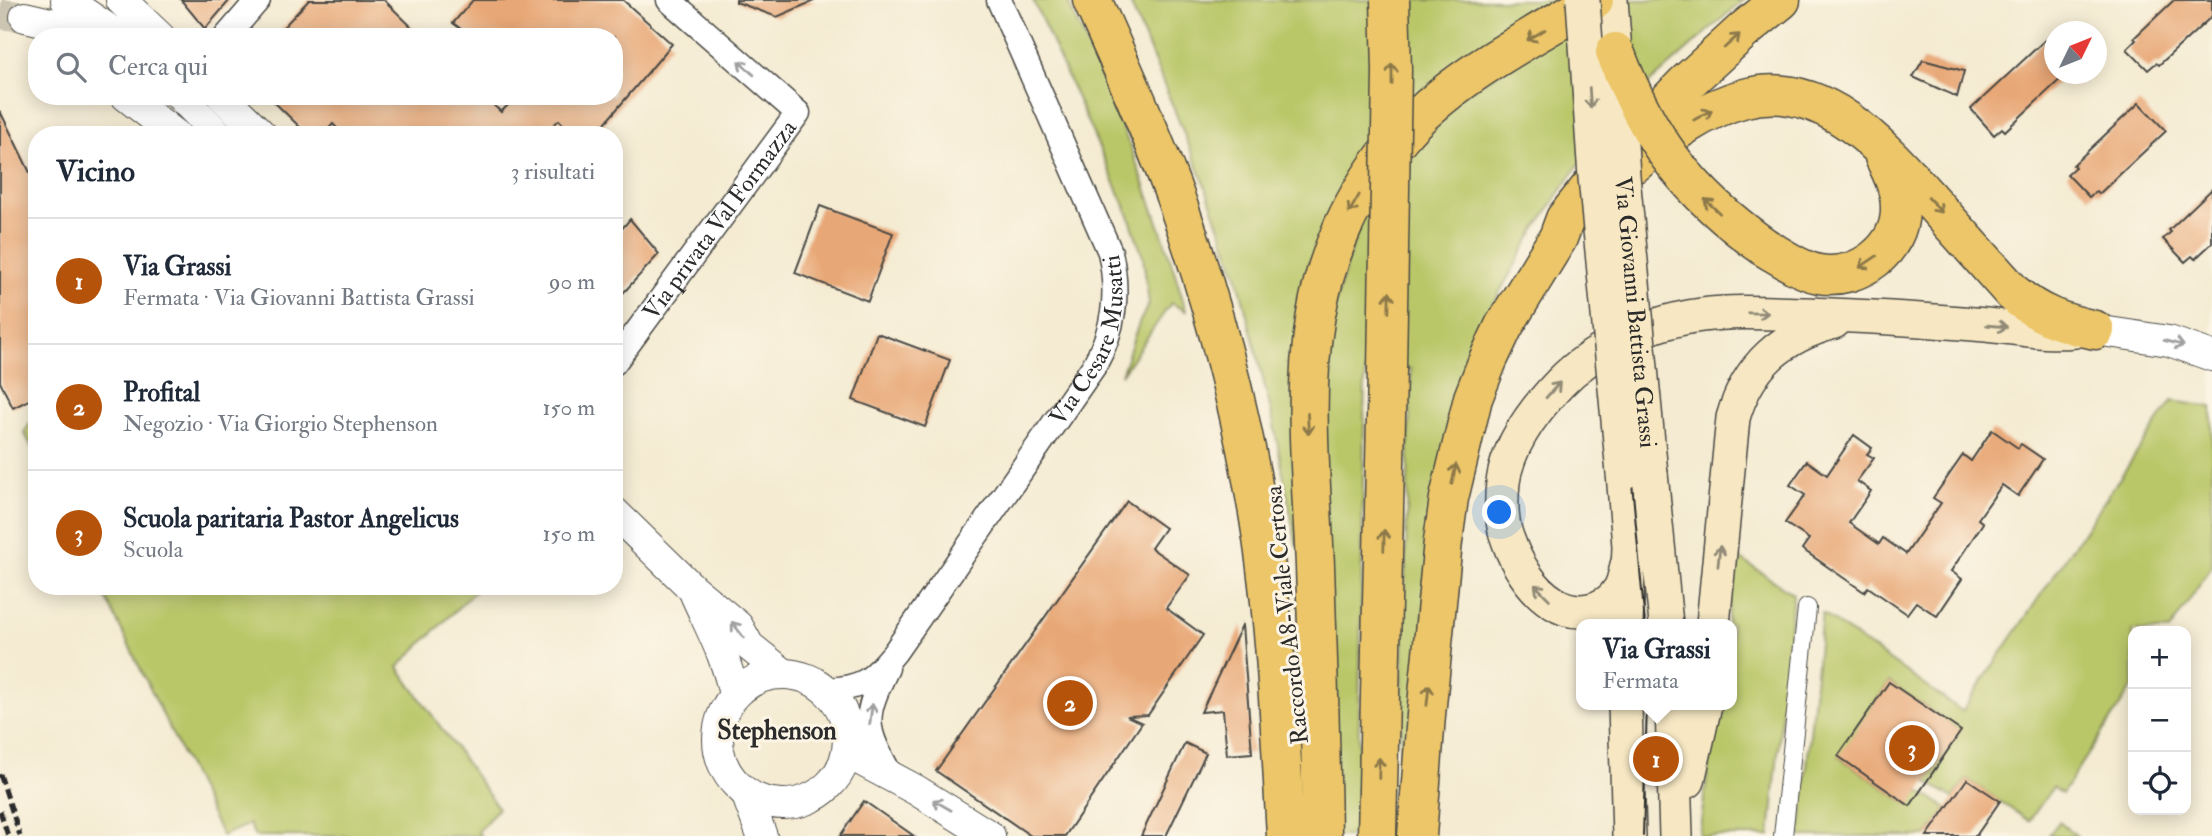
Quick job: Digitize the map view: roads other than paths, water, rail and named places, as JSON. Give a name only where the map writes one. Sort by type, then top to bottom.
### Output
[{"type":"highway","points":[[1092,0],[1175,197],[1218,331],[1235,401],[1259,519],[1269,594],[1275,646],[1286,836]]},
{"type":"highway","name":"Raccordo A8-Viale Certosa","points":[[1116,0],[1199,204],[1226,287],[1255,394],[1286,562],[1306,836]]},
{"type":"highway","points":[[1377,836],[1392,70],[1390,0]]},
{"type":"highway","points":[[1322,836],[1320,701],[1307,408],[1311,341],[1325,272],[1345,220],[1359,195],[1400,137],[1415,121],[1461,83],[1594,0]]},
{"type":"highway","points":[[1417,836],[1443,541],[1460,446],[1473,398],[1504,326],[1558,238],[1565,219],[1641,128],[1715,56],[1781,0]]},
{"type":"highway","points":[[1615,52],[1637,106],[1682,175],[1713,208],[1766,248],[1805,270],[1830,275],[1855,271],[1877,257],[1897,229],[1900,206],[1892,173],[1870,138]]},
{"type":"highway","points":[[1558,238],[1634,164],[1668,136],[1710,111],[1730,102],[1767,94],[1800,99],[1829,109],[1870,138],[1905,172],[2013,293],[2029,307],[2047,317],[2095,330]]},
{"type":"main road","name":"Via Giovanni Battista Grassi","points":[[1583,0],[1595,177],[1637,474],[1665,619]]},
{"type":"main road","name":"Via Giovanni Battista Grassi","points":[[1611,0],[1623,176],[1637,474],[1628,522],[1626,619]]},
{"type":"main road","points":[[1627,565],[1620,589],[1606,604],[1594,609],[1574,611],[1553,603],[1539,592],[1515,557],[1506,537],[1502,498],[1503,480],[1509,460],[1528,422],[1560,383],[1590,356],[1633,334],[1677,318],[1719,312],[1871,316],[2066,332],[2095,330]]},
{"type":"main road","points":[[1713,619],[1733,418],[1738,402],[1754,373],[1791,338],[1803,331],[1840,320],[1871,316]]},
{"type":"main road","points":[[1625,710],[1629,836]]},
{"type":"main road","points":[[1672,710],[1676,832]]},
{"type":"main road","points":[[1676,832],[1704,710]]},
{"type":"street","points":[[66,0],[107,28]]},
{"type":"street","points":[[121,0],[151,28]]},
{"type":"street","points":[[234,28],[258,0]]},
{"type":"street","name":"Via privata Val Formazza","points":[[623,351],[798,113],[669,0]]},
{"type":"street","name":"Via Cesare Musatti","points":[[827,690],[862,685],[880,670],[895,652],[1094,366],[1104,349],[1113,313],[1116,294],[1110,252],[999,0]]},
{"type":"street","points":[[21,23],[55,24],[64,28]]},
{"type":"street","points":[[138,105],[164,126]]},
{"type":"street","points":[[187,105],[210,126]]},
{"type":"street","points":[[231,105],[252,126]]},
{"type":"street","points":[[2095,330],[2169,341],[2212,356]]},
{"type":"street","points":[[623,521],[692,588],[737,626],[755,652],[783,673]]},
{"type":"street","points":[[692,588],[723,656],[734,696]]},
{"type":"street","points":[[1783,836],[1807,608]]},
{"type":"street","name":"Via Cesare Musatti","points":[[891,776],[869,730],[869,714],[874,695],[895,652]]},
{"type":"street","points":[[783,673],[807,677],[827,690],[842,711],[848,730],[847,753],[839,773],[825,789],[807,800],[786,804],[765,802],[746,793],[728,775],[719,751],[719,726],[724,711],[734,696],[762,676],[783,673]]},
{"type":"street","points":[[847,753],[891,776],[990,836]]},
{"type":"street","points":[[746,793],[762,836]]},
{"type":"tunnel","points":[[0,14],[25,17]]},
{"type":"tram line","points":[[1592,0],[1604,177],[1645,619]]},
{"type":"tram line","points":[[1643,836],[1647,710]]},
{"type":"railway","points":[[0,774],[20,836]]},
{"type":"railway","points":[[0,811],[8,836]]},
{"type":"place","name":"Profital","points":[[1070,703]]},
{"type":"place","name":"Scuola paritaria Pastor Angelicus","points":[[1912,748]]},
{"type":"place","name":"Via Grassi","points":[[1656,759]]},
{"type":"district","name":"Stephenson","points":[[777,731]]}]
